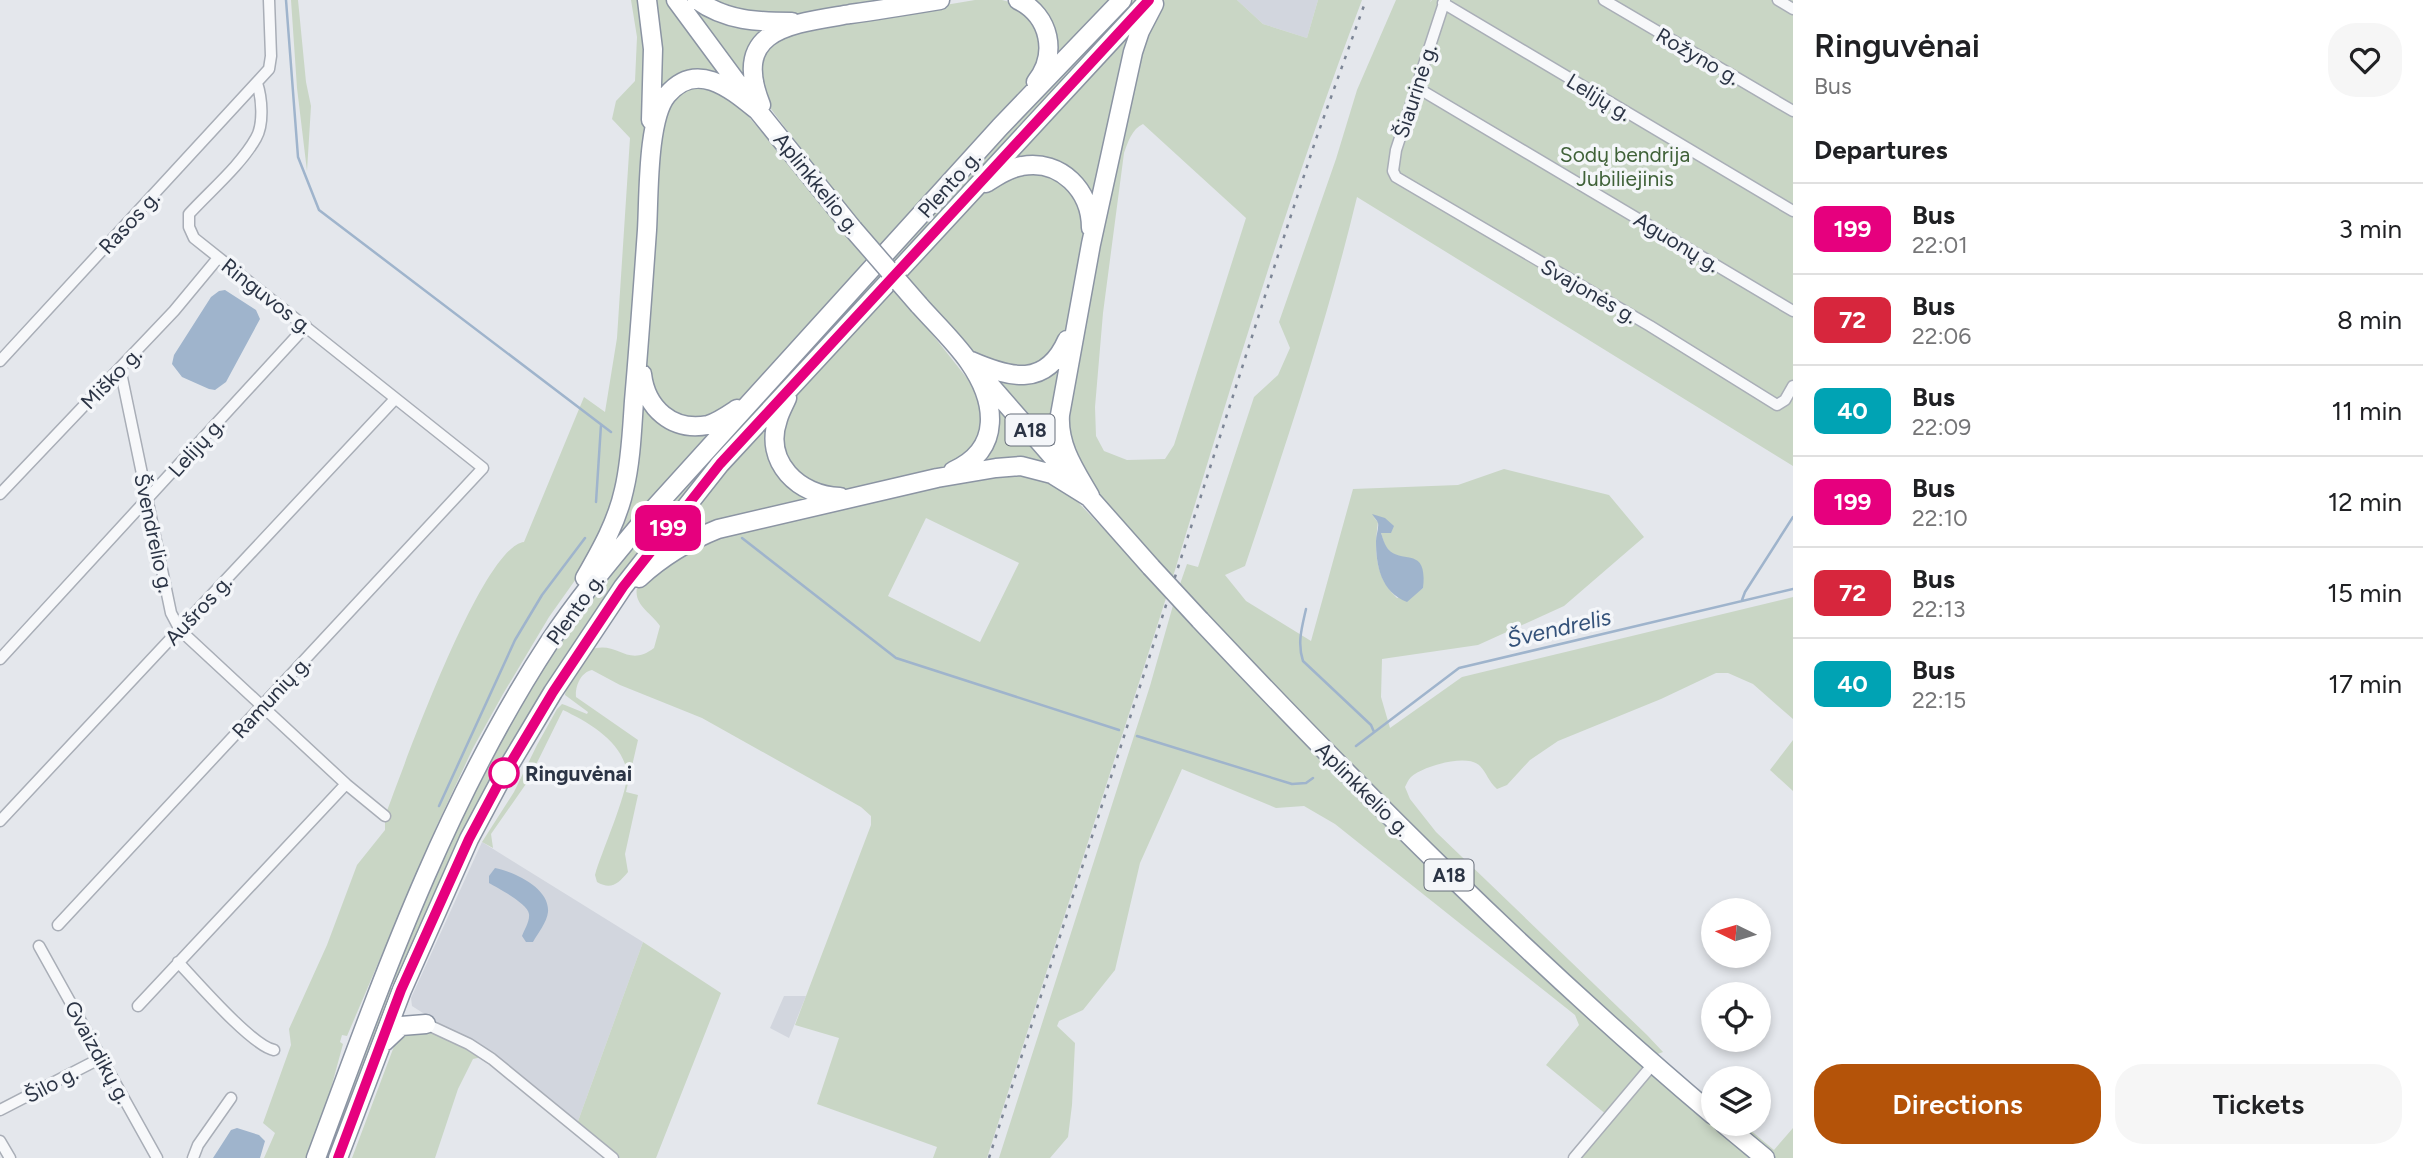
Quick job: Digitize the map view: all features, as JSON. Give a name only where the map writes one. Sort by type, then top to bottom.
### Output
[{"type":"highway","points":[[550,641],[607,538],[624,490],[629,465],[642,318],[652,148],[653,48],[647,0]]},
{"type":"highway","name":"Aplinkkelio g.","points":[[676,0],[763,117],[853,229],[1200,620],[1303,729],[1514,937],[1701,1104]]},
{"type":"highway","points":[[697,0],[737,19],[752,22],[803,22]]},
{"type":"highway","points":[[763,117],[753,85],[751,68],[767,37],[780,29],[803,22],[940,0]]},
{"type":"highway","points":[[1000,128],[1044,72],[1049,50],[1042,21],[1031,8],[1018,0]]},
{"type":"highway","name":"Plento g.","points":[[316,1158],[381,981],[427,870],[498,727],[550,641],[597,577],[648,515],[1000,128],[1122,0]]},
{"type":"highway","name":"Plento g.","points":[[338,1158],[401,990],[450,878],[533,725],[585,642],[631,577],[720,464],[1149,0]]},
{"type":"highway","points":[[1091,499],[1065,452],[1059,427],[1063,392],[1091,244],[1133,52],[1140,31],[1157,0]]},
{"type":"highway","points":[[652,148],[659,108],[665,97],[682,84],[694,80],[716,81],[733,90],[763,117]]},
{"type":"highway","points":[[969,194],[1000,173],[1020,166],[1035,164],[1056,170],[1073,182],[1088,204],[1091,244]]},
{"type":"highway","points":[[969,362],[1013,376],[1039,372],[1061,354],[1077,317]]},
{"type":"highway","points":[[642,318],[643,384],[647,397],[665,418],[684,425],[709,425],[752,400]]},
{"type":"highway","points":[[937,478],[962,468],[974,459],[984,449],[988,437],[990,410],[969,362]]},
{"type":"highway","points":[[794,383],[777,420],[775,438],[782,467],[802,487],[816,494],[857,497]]},
{"type":"highway","points":[[585,642],[602,627],[635,581],[668,553],[692,539],[718,529],[937,478],[996,468],[1021,466],[1052,474],[1091,499]]},
{"type":"highway","points":[[401,990],[408,1011],[426,1024]]},
{"type":"highway","points":[[377,1051],[401,1026],[426,1024]]},
{"type":"highway","points":[[1738,1136],[1765,1158]]},
{"type":"street","points":[[257,83],[268,69],[271,56],[269,0]]},
{"type":"street","name":"Rožyno g.","points":[[1604,0],[1793,111]]},
{"type":"street","points":[[1777,0],[1793,9]]},
{"type":"street","name":"Šiaurinė g.","points":[[1401,180],[1393,171],[1393,162],[1444,2]]},
{"type":"street","name":"Lelijų g.","points":[[1444,2],[1793,211]]},
{"type":"street","name":"Ringuvos g.","points":[[257,83],[261,98],[258,136],[189,214],[189,227],[194,238],[483,468]]},
{"type":"street","name":"Rasos g.","points":[[0,360],[257,83]]},
{"type":"street","name":"Aguonų g.","points":[[1416,87],[1793,312]]},
{"type":"street","name":"Svajonės g.","points":[[1401,180],[1777,405],[1785,400],[1793,386]]},
{"type":"street","name":"Miško g.","points":[[0,494],[174,311],[218,258]]},
{"type":"street","name":"Lelijų g.","points":[[0,659],[306,326]]},
{"type":"street","name":"Švendrelio g.","points":[[120,368],[171,612],[180,630],[346,784],[385,816]]},
{"type":"street","name":"Aušros g.","points":[[0,821],[395,399]]},
{"type":"street","name":"Ramunių g.","points":[[58,925],[483,468]]},
{"type":"street","points":[[138,1006],[346,784]]},
{"type":"street","name":"Gvaizdikų g.","points":[[39,946],[157,1158]]},
{"type":"street","points":[[178,962],[254,1039],[262,1046],[274,1050]]},
{"type":"street","points":[[426,1024],[469,1044],[492,1059],[613,1158]]},
{"type":"street","name":"Šilo g.","points":[[0,1110],[102,1058]]},
{"type":"street","points":[[1574,1158],[1654,1063]]},
{"type":"street","points":[[193,1158],[198,1145],[231,1098]]},
{"type":"street","points":[[0,1141],[10,1158]]},
{"type":"shaded area","points":[[1237,0],[1318,0],[1307,38],[1263,24]]},
{"type":"shaded area","points":[[482,842],[643,942],[577,1124],[459,1036],[412,1006],[411,998]]},
{"type":"shaded area","points":[[784,996],[806,996],[789,1038],[770,1028]]},
{"type":"green space","points":[[291,0],[298,0],[311,106],[307,171],[297,88]]},
{"type":"green space","points":[[631,0],[642,0],[645,9],[646,145],[626,452],[612,512],[583,569],[549,617],[473,748],[347,1036],[342,1035],[340,1042],[343,1044],[330,1092],[307,1158],[264,1158],[275,1133],[263,1123],[291,1045],[289,1029],[327,945],[357,865],[385,830],[385,816],[445,664],[487,581],[506,553],[524,542],[584,397],[605,412],[617,338],[630,138],[612,119],[616,101],[635,81],[637,37]]},
{"type":"green space","points":[[653,0],[668,0],[728,82],[711,76],[656,99]]},
{"type":"green space","points":[[684,0],[776,27],[745,83]]},
{"type":"green space","points":[[703,0],[905,0],[778,19]]},
{"type":"green space","points":[[975,0],[1002,0],[1017,4],[1035,20],[1044,50],[1032,81],[735,404],[725,412],[692,422],[657,406],[645,371],[661,115],[679,90],[701,83],[737,103],[854,241],[863,232],[762,97],[755,64],[784,32]]},
{"type":"green space","points":[[1028,0],[1111,0],[1051,65]]},
{"type":"green space","points":[[1130,0],[1141,0],[588,626],[397,986],[387,982],[435,864],[538,670],[620,557]]},
{"type":"green space","points":[[1162,0],[1237,0],[1263,24],[1307,38],[1318,0],[1362,0],[1286,216],[1172,580],[1089,484],[1064,429],[1093,256],[1149,19]],"holes":[[[1143,124],[1246,218],[1174,445],[1165,459],[1127,460],[1104,451],[1096,436],[1095,407],[1103,313],[1124,153],[1133,132]]]},
{"type":"green space","name":"Sodų bendrija Jubiliejinis","points":[[1396,0],[1793,0],[1793,466],[1357,197],[1319,337],[1245,566],[1225,575],[1246,601],[1311,641],[1353,489],[1458,485],[1504,469],[1609,495],[1644,537],[1564,606],[1478,645],[1382,659],[1381,697],[1390,728],[1462,677],[1793,597],[1793,719],[1753,684],[1728,673],[1716,673],[1661,699],[1558,741],[1530,760],[1507,785],[1497,789],[1480,766],[1466,761],[1446,762],[1425,769],[1411,777],[1405,787],[1410,799],[1436,832],[1663,1052],[1655,1055],[1419,837],[1179,587],[1187,564],[1198,567],[1254,397],[1278,375],[1290,348],[1279,322],[1357,90]],"holes":[[[1373,517],[1391,533],[1381,533],[1385,546],[1423,588],[1416,593],[1397,598],[1380,572],[1376,553],[1378,522]]]},
{"type":"green space","points":[[1142,15],[1094,207],[1078,179],[1004,166]]},
{"type":"green space","points":[[1029,169],[1067,180],[1087,224],[1065,336],[1058,351],[1031,370],[984,360],[909,305],[974,387],[982,402],[985,431],[958,465],[850,491],[817,490],[780,455],[786,407],[988,187]]},
{"type":"green space","points":[[1065,357],[1058,453],[987,374],[1007,379]]},
{"type":"green space","points":[[639,394],[651,413],[715,428],[602,554]]},
{"type":"green space","points":[[991,397],[1057,471],[973,465]]},
{"type":"green space","points":[[774,414],[770,443],[822,501],[658,553],[713,483]]},
{"type":"green space","points":[[1039,473],[1071,495],[1167,595],[987,1158],[933,1158],[937,1147],[817,1104],[839,1038],[795,1025],[871,825],[871,816],[861,807],[702,718],[620,685],[592,670],[580,680],[576,697],[638,740],[626,792],[638,795],[625,854],[628,872],[610,886],[597,882],[595,875],[624,793],[627,772],[624,761],[602,734],[563,710],[528,781],[491,834],[493,848],[482,842],[514,792],[557,709],[562,704],[587,714],[588,712],[565,695],[566,688],[590,650],[608,648],[636,656],[654,648],[660,626],[637,597],[638,584],[701,538],[970,476]],"holes":[[[926,518],[1019,563],[980,642],[888,596]]]},
{"type":"green space","points":[[1174,602],[1646,1067],[1701,1114],[1701,1136],[1728,1136],[1750,1155],[1748,1158],[1571,1158],[1607,1115],[1546,1065],[1579,1025],[1575,1015],[1335,824],[1304,806],[1276,808],[1182,769],[1140,863],[1115,970],[1083,1010],[1059,1021],[1057,1026],[1075,1043],[1068,1137],[1050,1158],[999,1158],[1150,686]]},
{"type":"green space","points":[[1793,740],[1793,791],[1770,770]]},
{"type":"green space","points":[[643,942],[721,993],[656,1158],[620,1158],[577,1124]]},
{"type":"green space","points":[[386,986],[396,990],[332,1158],[322,1158]]},
{"type":"green space","points":[[424,1029],[454,1041],[482,1057],[473,1059],[458,1089],[435,1158],[352,1158],[396,1041],[401,1034]]},
{"type":"green space","points":[[1793,1128],[1793,1158],[1774,1158],[1747,1136],[1757,1136],[1774,1150]]},
{"type":"water","points":[[225,290],[256,310],[260,319],[226,382],[215,390],[182,377],[172,364],[174,355],[211,297]]},
{"type":"water","points":[[1372,514],[1385,518],[1394,526],[1391,533],[1381,533],[1388,549],[1394,554],[1413,558],[1422,566],[1423,588],[1407,602],[1391,592],[1382,577],[1376,550],[1378,523]]},
{"type":"water","points":[[495,868],[529,882],[547,903],[547,916],[533,942],[526,942],[522,936],[529,920],[527,910],[489,883],[489,876]]},
{"type":"water","points":[[237,1128],[259,1135],[265,1141],[260,1158],[213,1158],[231,1130]]},
{"type":"waterway","points":[[286,0],[298,157],[319,210],[611,432]]},
{"type":"waterway","points":[[596,502],[601,425]]},
{"type":"waterway","points":[[1742,600],[1793,517]]},
{"type":"waterway","points":[[439,806],[515,640],[542,595],[585,538]]},
{"type":"waterway","points":[[742,538],[896,658],[1119,730]]},
{"type":"waterway","name":"Švendrelis","points":[[1356,746],[1459,668],[1793,589]]},
{"type":"waterway","points":[[1306,609],[1300,641],[1303,661],[1371,725],[1374,732]]},
{"type":"waterway","points":[[1137,736],[1292,784],[1306,783],[1313,778]]},
{"type":"railway","points":[[989,1158],[1281,246],[1366,0]]},
{"type":"bus line","name":"199","points":[[338,1158],[401,990],[469,839],[553,692],[623,587],[720,464],[1149,0]]},
{"type":"place","name":"Ringuvėnai","points":[[504,773]]}]
